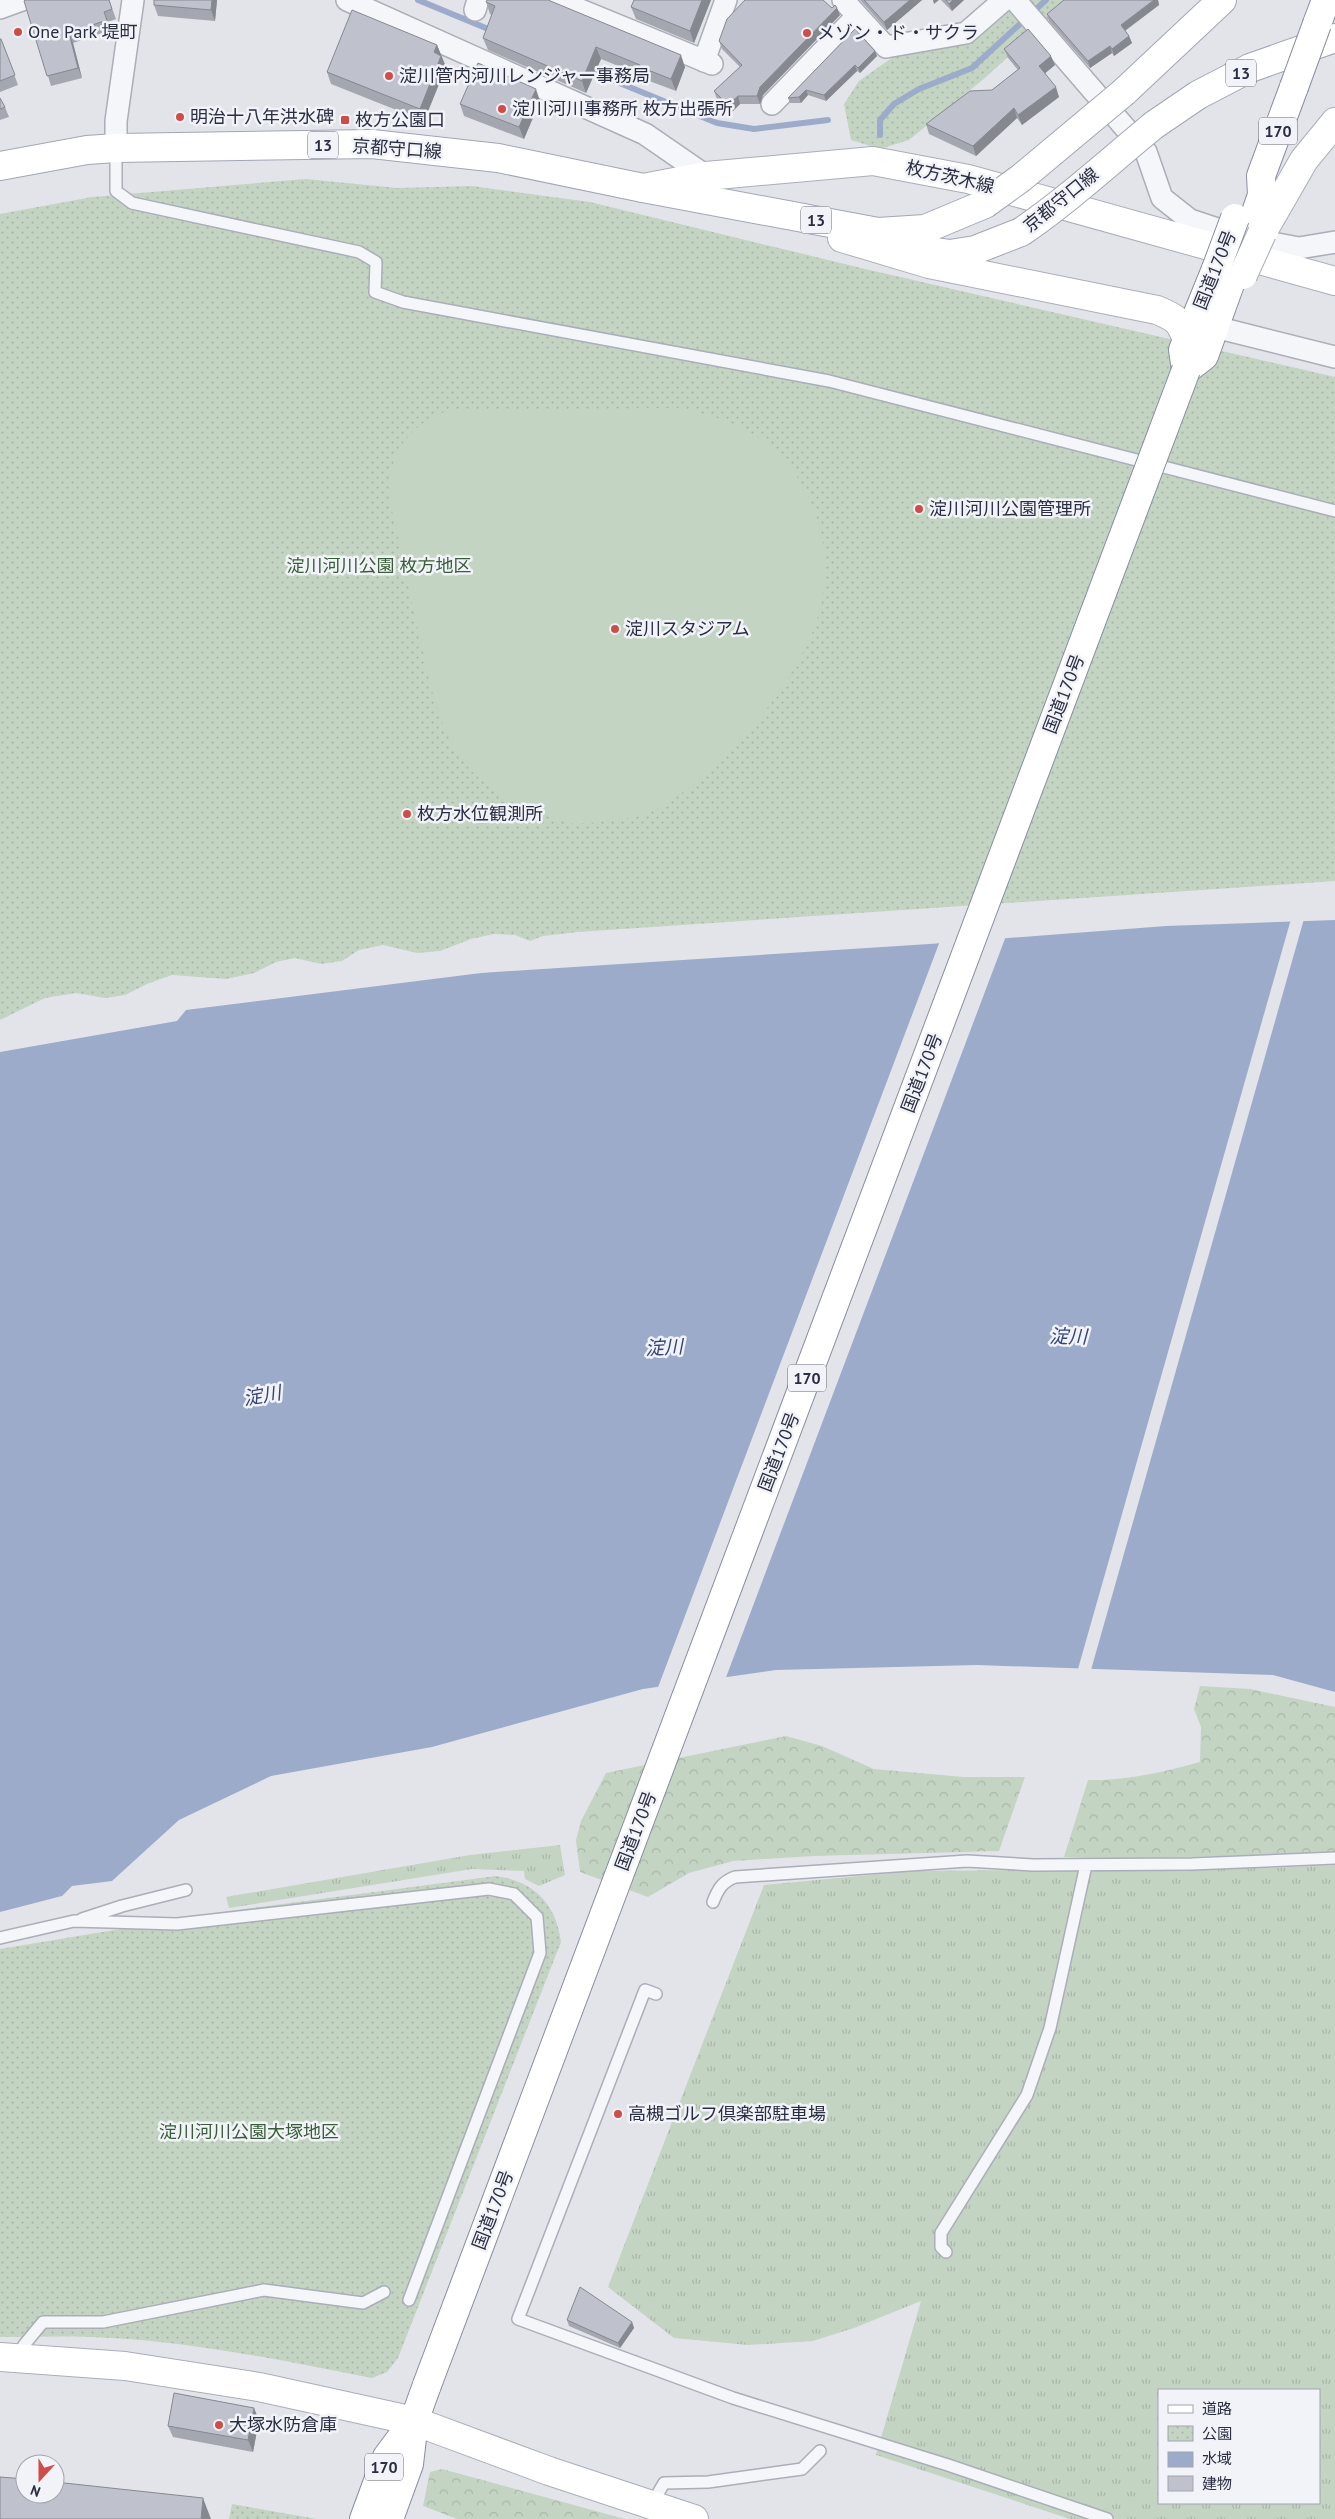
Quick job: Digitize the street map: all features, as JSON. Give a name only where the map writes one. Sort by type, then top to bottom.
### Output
[{"type":"main road","name":"京都守口線","points":[[0,166],[86,150],[116,148],[372,144],[498,158],[643,188],[878,232],[925,229],[985,204],[1021,178],[1124,92],[1222,0]]},
{"type":"main road","name":"京都守口線","points":[[643,188],[707,211],[842,238],[950,254],[975,250],[1021,232],[1056,208],[1154,125],[1198,95],[1250,68],[1326,21]]},
{"type":"main road","name":"国道170号","points":[[1190,354],[1215,328],[1231,275],[1250,225],[1245,192],[1262,176],[1294,87],[1326,21]]},
{"type":"main road","points":[[1250,225],[1335,122]]},
{"type":"main road","name":"枚方茨木線","points":[[643,188],[706,176],[873,161],[968,179],[1335,281]]},
{"type":"main road","points":[[842,238],[929,264],[1157,310],[1175,318],[1182,326],[1190,354]]},
{"type":"main road","name":"国道170号","points":[[389,2519],[410,2464],[414,2421],[427,2385],[1190,354],[1231,275]]},
{"type":"main road","points":[[8,2357],[144,2369],[259,2388],[414,2421],[660,2512],[694,2519]]},
{"type":"main road","name":"国道170号","points":[[364,2519],[387,2457],[414,2421]]},
{"type":"street","points":[[0,8],[22,0]]},
{"type":"street","points":[[116,148],[116,120],[133,0]]},
{"type":"street","points":[[347,0],[645,134],[706,176]]},
{"type":"street","points":[[556,0],[708,62],[726,0]]},
{"type":"street","points":[[843,0],[886,47],[966,34],[1004,0]]},
{"type":"street","points":[[1015,0],[1146,152],[1162,198],[1190,220],[1244,238],[1300,248],[1335,242]]},
{"type":"street","points":[[772,104],[857,16]]},
{"type":"street","points":[[1215,328],[1335,357]]},
{"type":"lane","points":[[116,148],[116,191],[132,203],[359,252],[376,262],[375,292],[403,302],[829,381],[1335,511]]},
{"type":"lane","points":[[712,1902],[717,1890],[725,1881],[736,1877],[967,1861],[1033,1865],[1086,1865],[1192,1864],[1335,1858]]},
{"type":"lane","points":[[946,2252],[941,2247],[941,2233],[1027,2095],[1050,2028],[1086,1865]]},
{"type":"lane","points":[[74,1922],[177,1924],[489,1889],[514,1894],[537,1917],[540,1953],[409,2300]]},
{"type":"lane","points":[[0,1938],[74,1922],[122,1906],[186,1890]]},
{"type":"lane","points":[[656,1994],[645,1990],[518,2319],[733,2398],[948,2465],[1107,2519]]},
{"type":"lane","points":[[8,2357],[24,2345],[43,2322],[103,2322],[264,2290],[363,2303],[384,2292]]},
{"type":"lane","points":[[660,2512],[664,2484],[708,2482],[802,2469],[820,2451]]},
{"type":"green space","points":[[1012,0],[1070,0],[986,77],[909,140],[880,149],[851,140],[844,104],[859,81],[893,57],[942,42]]},
{"type":"green space","name":"淀川河川公園 枚方地区","points":[[306,179],[397,188],[472,186],[590,202],[861,268],[1335,377],[1335,881],[578,932],[543,936],[530,941],[515,935],[494,934],[471,939],[440,951],[417,953],[383,945],[359,950],[342,961],[321,964],[295,958],[276,962],[254,973],[226,979],[172,975],[147,984],[125,995],[105,998],[76,993],[45,998],[0,1020],[0,214],[92,197]]},
{"type":"green space","name":"淀川スタジアム","points":[[680,408],[714,417],[746,430],[766,443],[783,458],[797,476],[817,518],[823,541],[824,587],[820,610],[810,638],[795,668],[775,698],[727,754],[700,779],[673,799],[642,816],[586,823],[562,821],[523,807],[487,785],[476,776],[458,754],[445,730],[432,691],[390,502],[391,470],[402,445],[410,434],[434,417],[449,410]]},
{"type":"green space","points":[[1200,1686],[1250,1689],[1335,1707],[1335,1853],[1118,1859],[1064,1857],[1088,1780],[1144,1775],[1200,1762],[1201,1727],[1194,1709]]},
{"type":"green space","points":[[786,1736],[822,1746],[874,1769],[964,1777],[1025,1777],[999,1851],[814,1856],[733,1861],[689,1873],[648,1897],[580,1872],[576,1840],[581,1821],[606,1773]]},
{"type":"green space","points":[[560,1845],[565,1875],[539,1886],[525,1879],[524,1871],[472,1869],[229,1908],[226,1897],[470,1855]]},
{"type":"green space","points":[[1335,1865],[1335,2519],[1070,2519],[876,2455],[921,2301],[854,2328],[813,2341],[748,2345],[674,2338],[608,2287],[764,1885],[912,1871],[1270,1868]]},
{"type":"green space","name":"淀川河川公園大塚地区","points":[[496,1876],[521,1883],[541,1897],[554,1916],[561,1942],[398,2358],[387,2372],[372,2378],[232,2352],[162,2342],[80,2337],[0,2337],[0,1949],[229,1911]]},
{"type":"green space","points":[[442,2469],[625,2519],[457,2519],[423,2506],[430,2472]]},
{"type":"green space","points":[[232,2504],[317,2519],[229,2519]]},
{"type":"water","name":"淀川","points":[[1335,920],[1335,1692],[1273,1675],[977,1665],[776,1670],[643,1689],[432,1747],[271,1776],[179,1820],[112,1881],[72,1886],[62,1896],[0,1912],[0,1052],[177,1021],[186,1010],[481,973],[929,944],[1166,926]]},
{"type":"pier","points":[[1291,919],[1304,919],[1091,1670],[1078,1669]]},
{"type":"pier","points":[[1006,936],[725,1680],[657,1690],[940,941]]},
{"type":"building","points":[[25,0],[109,0],[112,9],[104,12],[107,20],[69,33],[78,68],[47,76]]},
{"type":"building","points":[[154,0],[212,0],[211,10],[154,5]]},
{"type":"building","points":[[487,0],[548,0],[681,55],[671,79],[596,47],[582,81],[483,38],[495,6],[486,2]]},
{"type":"building","points":[[634,0],[702,0],[690,31],[631,7]]},
{"type":"building","points":[[745,0],[823,0],[832,8],[835,5],[837,8],[760,87],[757,96],[738,96],[728,105],[714,91],[742,65],[719,41],[727,19]]},
{"type":"building","points":[[864,0],[910,0],[884,22]]},
{"type":"building","points":[[1064,0],[1154,0],[1121,25],[1129,36],[1112,49],[1110,46],[1088,61],[1047,14]]},
{"type":"building","name":"淀川管内河川レンジャー事務局","points":[[352,10],[437,45],[434,52],[441,56],[420,109],[327,72]]},
{"type":"building","points":[[855,29],[875,51],[858,68],[855,65],[824,95],[806,90],[799,97],[788,98]]},
{"type":"building","points":[[1028,29],[1051,56],[1039,66],[1056,87],[1018,115],[1014,108],[973,146],[926,124],[970,91],[992,90],[1020,68],[1004,49]]},
{"type":"building","points":[[0,39],[15,75],[0,81]]},
{"type":"building","name":"淀川河川事務所 枚方出張所","points":[[478,63],[536,89],[519,127],[460,104]]},
{"type":"building","points":[[0,98],[5,107],[0,109]]},
{"type":"building","points":[[580,2287],[632,2322],[618,2343],[567,2320]]},
{"type":"building","name":"大塚水防倉庫","points":[[174,2393],[254,2408],[248,2440],[168,2426]]},
{"type":"building","points":[[0,2477],[15,2478],[15,2504],[65,2504],[65,2483],[203,2498],[201,2519],[0,2519]]},
{"type":"waterway","points":[[418,0],[493,31]]},
{"type":"waterway","points":[[880,135],[880,120],[894,104],[919,89],[972,68],[1046,0]]},
{"type":"waterway","points":[[588,70],[717,123],[754,129],[828,120]]},
{"type":"place","name":"One Park 堤町","points":[[18,32]]},
{"type":"place","name":"メゾン・ド・サクラ","points":[[807,33]]},
{"type":"place","name":"淀川管内河川レンジャー事務局","points":[[389,76]]},
{"type":"place","name":"淀川河川事務所 枚方出張所","points":[[502,109]]},
{"type":"place","name":"明治十八年洪水碑","points":[[180,117]]},
{"type":"place","name":"枚方公園口","points":[[345,120]]},
{"type":"place","name":"淀川河川公園管理所","points":[[919,509]]},
{"type":"place","name":"淀川スタジアム","points":[[615,629]]},
{"type":"place","name":"枚方水位観測所","points":[[407,814]]},
{"type":"place","name":"高槻ゴルフ倶楽部駐車場","points":[[618,2114]]},
{"type":"place","name":"大塚水防倉庫","points":[[219,2425]]}]
